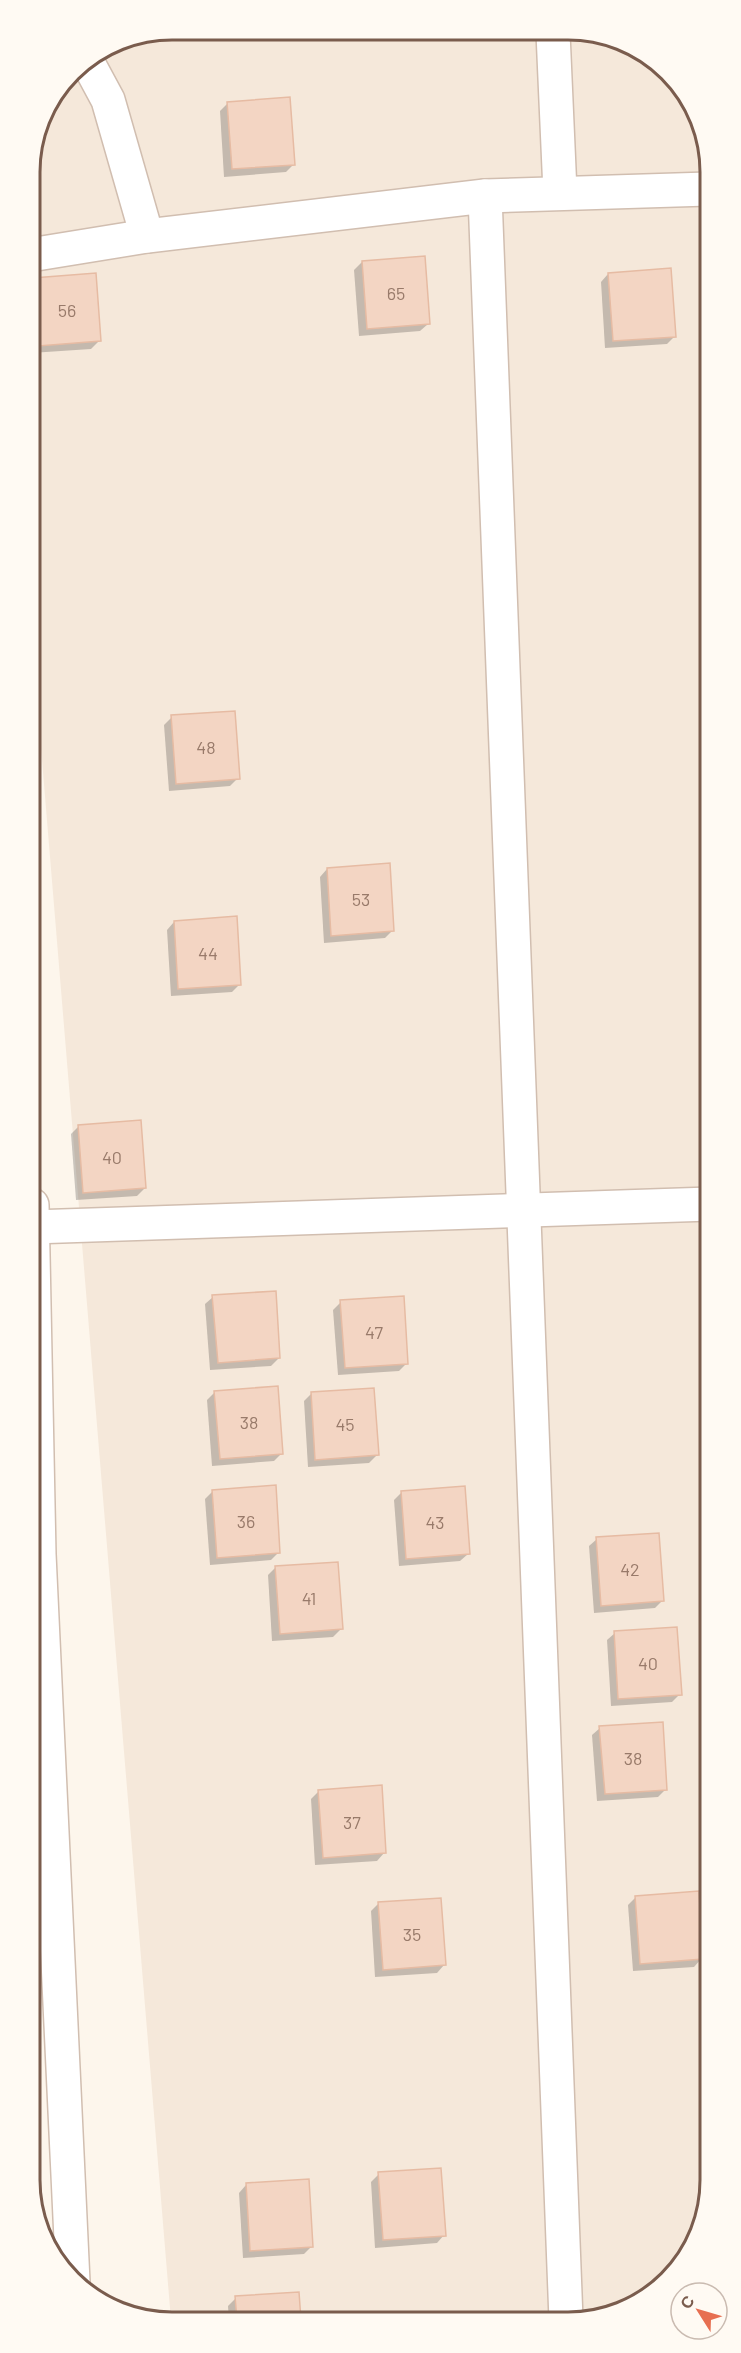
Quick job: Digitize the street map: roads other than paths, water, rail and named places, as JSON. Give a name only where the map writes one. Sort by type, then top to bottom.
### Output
[{"type":"street","points":[[553,40],[560,192]]},
{"type":"street","points":[[91,69],[108,100],[147,236]]},
{"type":"street","points":[[41,253],[147,236],[485,196],[700,189]]},
{"type":"street","points":[[485,196],[566,2312]]},
{"type":"street","points":[[40,1216],[524,1211],[700,1204]]},
{"type":"street","points":[[40,1774],[46,2019],[71,2265]]}]
